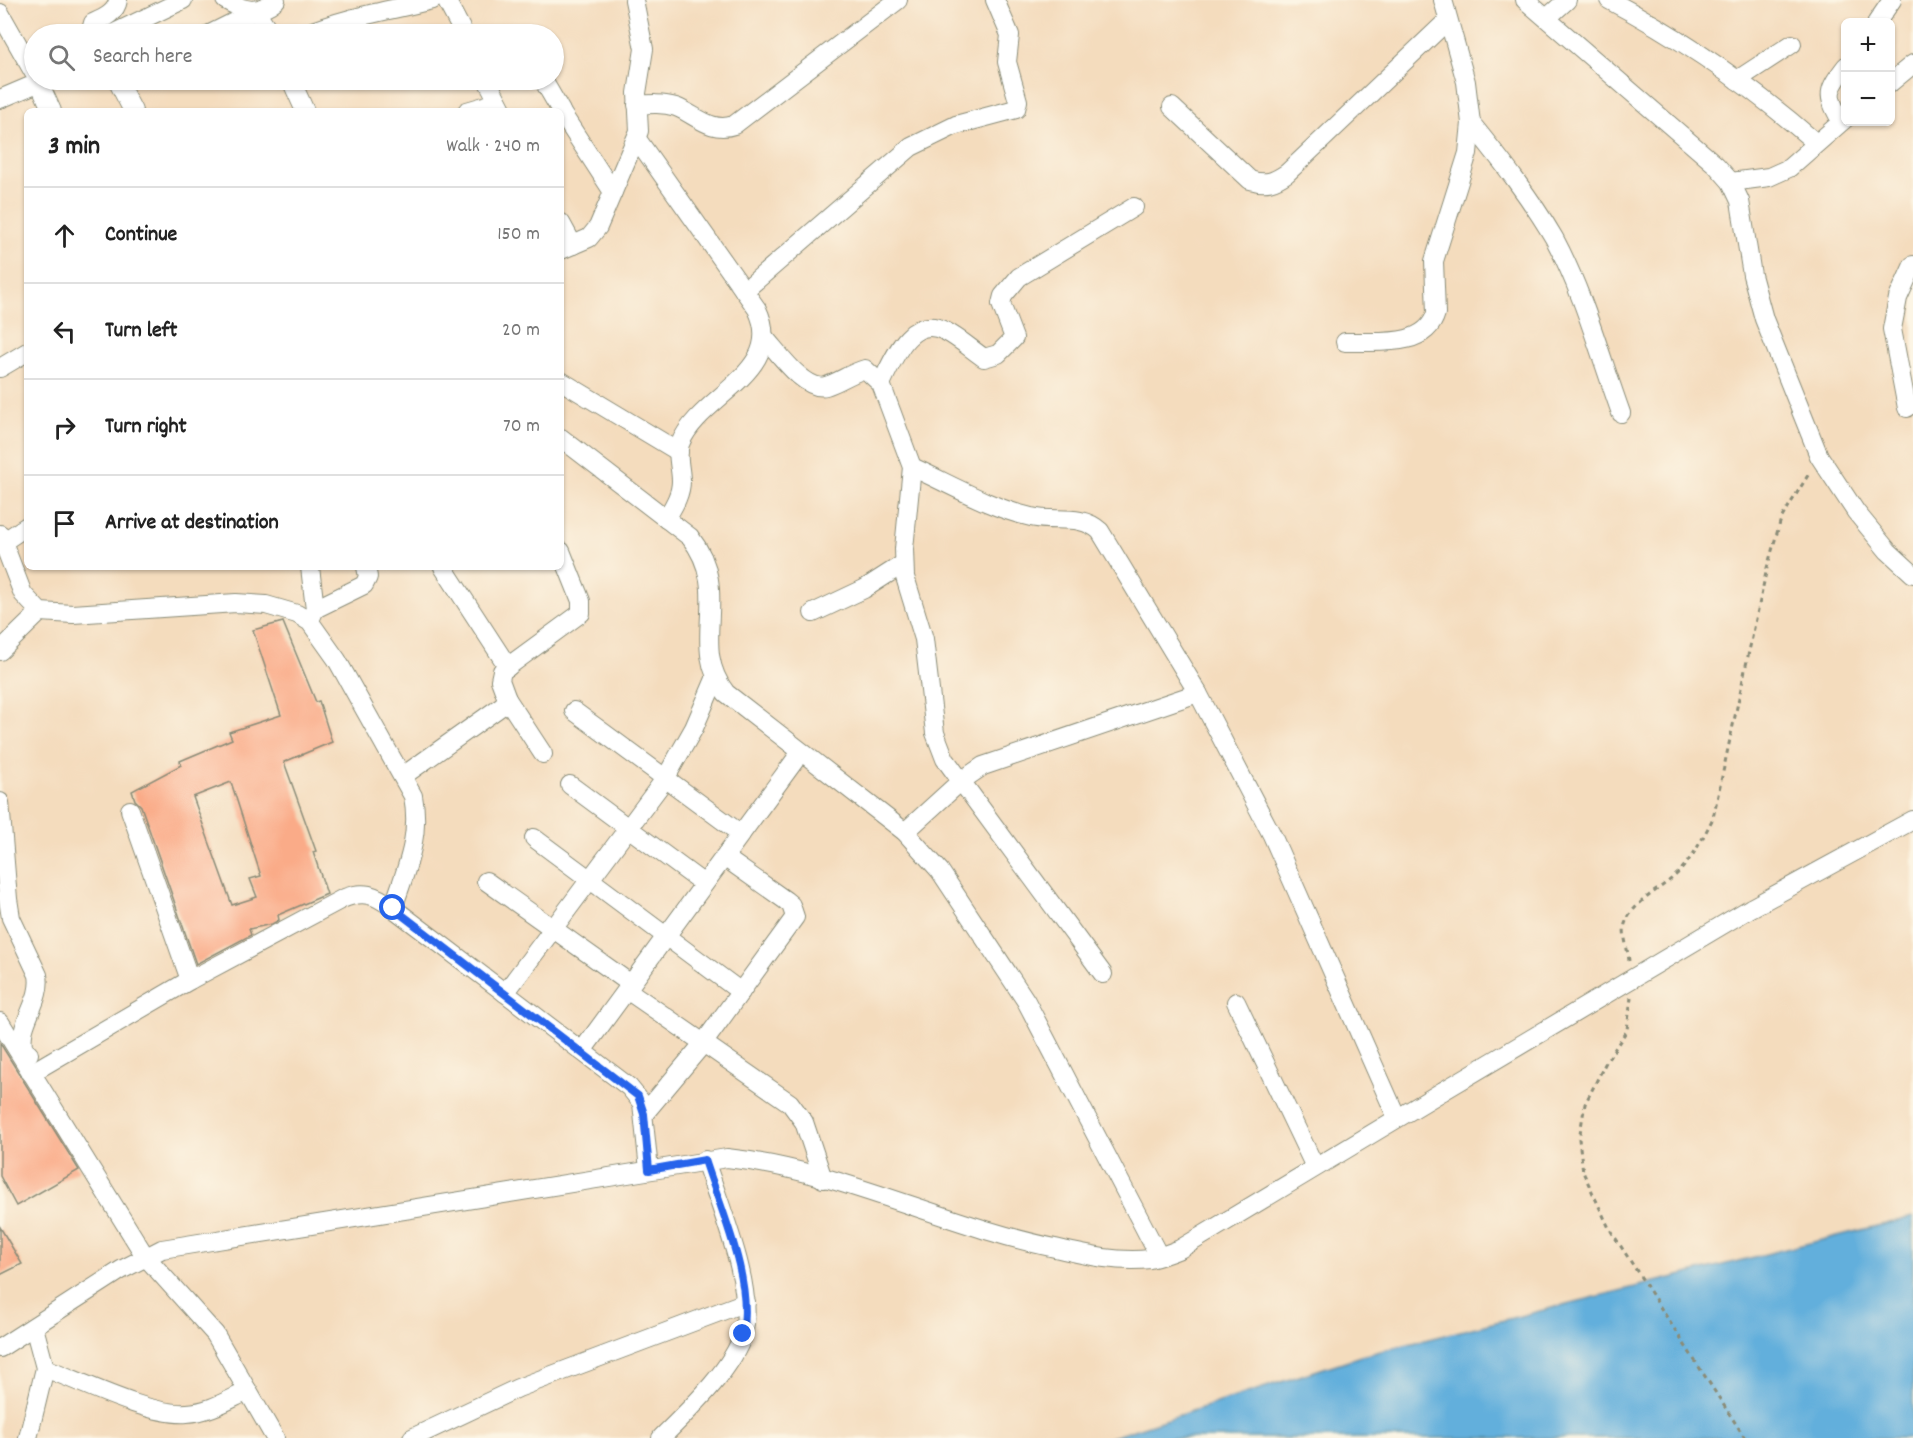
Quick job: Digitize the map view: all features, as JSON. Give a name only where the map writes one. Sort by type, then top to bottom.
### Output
[{"type":"street","points":[[93,24],[117,7],[118,0]]},
{"type":"street","points":[[133,24],[183,0]]},
{"type":"street","points":[[225,0],[241,10],[256,11]]},
{"type":"street","points":[[230,24],[276,0]]},
{"type":"street","points":[[330,24],[432,0]]},
{"type":"street","points":[[446,0],[459,24]]},
{"type":"street","points":[[567,247],[594,233],[637,140],[637,105],[644,50],[634,0]]},
{"type":"street","points":[[637,105],[667,105],[708,125],[725,128],[734,125],[898,0]]},
{"type":"street","points":[[744,291],[910,147],[956,125],[1016,109],[1018,101],[1007,62],[1010,34],[995,0]]},
{"type":"street","points":[[1345,342],[1410,339],[1420,336],[1434,321],[1436,313],[1434,261],[1468,153],[1471,123],[1466,82],[1443,0]]},
{"type":"street","points":[[1525,0],[1548,17],[1716,165],[1731,182],[1744,216],[1752,275],[1764,319],[1819,456],[1856,512],[1888,551],[1912,570]]},
{"type":"street","points":[[1548,17],[1567,0]]},
{"type":"street","points":[[1609,0],[1674,36],[1737,80],[1815,142]]},
{"type":"street","points":[[1880,18],[1892,0]]},
{"type":"street","points":[[256,11],[264,24]]},
{"type":"street","points":[[1172,107],[1250,180],[1261,184],[1274,182],[1287,173],[1448,20]]},
{"type":"street","points":[[3,23],[24,56]]},
{"type":"street","points":[[1737,80],[1792,44]]},
{"type":"street","points":[[1895,79],[1913,64]]},
{"type":"street","points":[[1841,73],[1829,93],[1841,116]]},
{"type":"street","points":[[1895,87],[1913,82]]},
{"type":"street","points":[[0,99],[24,86]]},
{"type":"street","points":[[43,90],[51,108]]},
{"type":"street","points":[[124,90],[132,108]]},
{"type":"street","points":[[296,90],[304,108]]},
{"type":"street","points":[[492,90],[501,107]]},
{"type":"street","points":[[548,90],[557,108]]},
{"type":"street","points":[[564,120],[613,192]]},
{"type":"street","points":[[1731,182],[1768,177],[1789,168],[1803,158],[1815,142],[1841,122]]},
{"type":"street","points":[[1471,123],[1506,166],[1554,239],[1583,308],[1621,413]]},
{"type":"street","points":[[637,140],[744,291],[764,323],[763,350],[693,426],[680,444],[680,492],[666,519]]},
{"type":"street","points":[[882,384],[899,348],[909,336],[919,329],[944,330],[984,358],[998,354],[1014,338],[1001,304],[1008,287],[1019,277],[1134,207]]},
{"type":"street","points":[[1907,408],[1892,329],[1898,298],[1913,265]]},
{"type":"street","points":[[765,338],[799,376],[814,386],[828,386],[865,369],[882,384],[912,467],[903,564],[924,639],[935,733],[945,759],[1103,974]]},
{"type":"street","points":[[0,368],[24,354]]},
{"type":"street","points":[[564,383],[679,452]]},
{"type":"street","points":[[564,440],[690,537],[701,552],[709,570],[711,593],[709,651],[716,679],[740,706],[904,832],[940,871],[1026,1001],[1159,1256]]},
{"type":"street","points":[[912,467],[1017,514],[1034,518],[1077,519],[1090,522],[1108,542],[1198,693],[1272,835],[1397,1118]]},
{"type":"street","points":[[24,529],[3,547],[23,594],[40,612],[73,614],[236,603],[312,615],[364,585],[368,578],[367,570]]},
{"type":"street","points":[[543,754],[507,699],[500,676],[508,667],[581,614],[581,601],[564,558]]},
{"type":"street","points":[[813,614],[864,590],[903,564]]},
{"type":"street","points":[[310,570],[312,615],[413,796],[417,818],[416,835],[393,908]]},
{"type":"street","points":[[445,570],[508,667]]},
{"type":"street","points":[[0,651],[40,612]]},
{"type":"street","points":[[505,993],[664,779],[694,728],[716,679]]},
{"type":"street","points":[[904,832],[961,781],[995,762],[1198,693]]},
{"type":"street","points":[[403,776],[507,699]]},
{"type":"street","points":[[574,711],[741,834]]},
{"type":"street","points":[[582,1051],[801,752]]},
{"type":"street","points":[[570,785],[704,884]]},
{"type":"street","points":[[0,802],[9,909],[15,930],[38,975],[40,985],[22,1035],[24,1050],[39,1069],[145,1256],[215,1334],[275,1438]]},
{"type":"street","points":[[130,810],[190,981]]},
{"type":"street","points":[[0,1347],[145,1256],[162,1249],[727,1158],[758,1161],[823,1179],[1019,1241],[1126,1260],[1159,1256],[1180,1250],[1314,1167],[1751,908],[1913,820]]},
{"type":"street","points":[[534,838],[741,992]]},
{"type":"street","points":[[644,1114],[702,1045],[792,924],[794,911],[785,900],[724,857]]},
{"type":"street","points":[[486,881],[554,928],[702,1045],[780,1095],[798,1112],[823,1179]]},
{"type":"street","points":[[39,1069],[190,981],[354,894],[372,894],[582,1051],[638,1096],[644,1114],[649,1170]]},
{"type":"street","points":[[1236,1002],[1314,1167]]},
{"type":"street","points":[[0,1022],[39,1069]]},
{"type":"street","points":[[661,1438],[737,1350],[743,1334],[746,1302],[741,1274],[705,1160]]},
{"type":"street","points":[[412,1438],[518,1388],[746,1302]]},
{"type":"street","points":[[33,1434],[45,1368],[34,1327]]},
{"type":"street","points":[[45,1368],[153,1409],[173,1413],[209,1409],[248,1391]]},
{"type":"path","points":[[1629,964],[1624,927],[1628,917],[1676,875],[1695,853],[1713,818],[1751,639],[1781,519],[1819,456]]},
{"type":"path","points":[[1630,986],[1632,1007],[1627,1030],[1585,1104],[1579,1139],[1583,1172],[1609,1228],[1745,1438]]},
{"type":"water","points":[[1913,1217],[1913,1438],[1109,1438],[1361,1356]]},
{"type":"building","points":[[283,622],[316,702],[319,701],[332,742],[284,762],[316,851],[313,852],[327,894],[278,915],[279,920],[272,924],[249,929],[251,935],[196,964],[141,806],[135,800],[132,791],[181,765],[180,761],[232,739],[229,732],[281,715],[253,630]],"holes":[[[231,782],[261,876],[250,879],[257,897],[232,905],[193,797]]]},
{"type":"building","points":[[0,1043],[79,1170],[16,1206],[0,1176]]},
{"type":"building","points":[[0,1227],[22,1264],[0,1275]]},
{"type":"route","points":[[393,908],[638,1096],[644,1114],[649,1170],[705,1160],[741,1274],[747,1315],[743,1334]]}]
